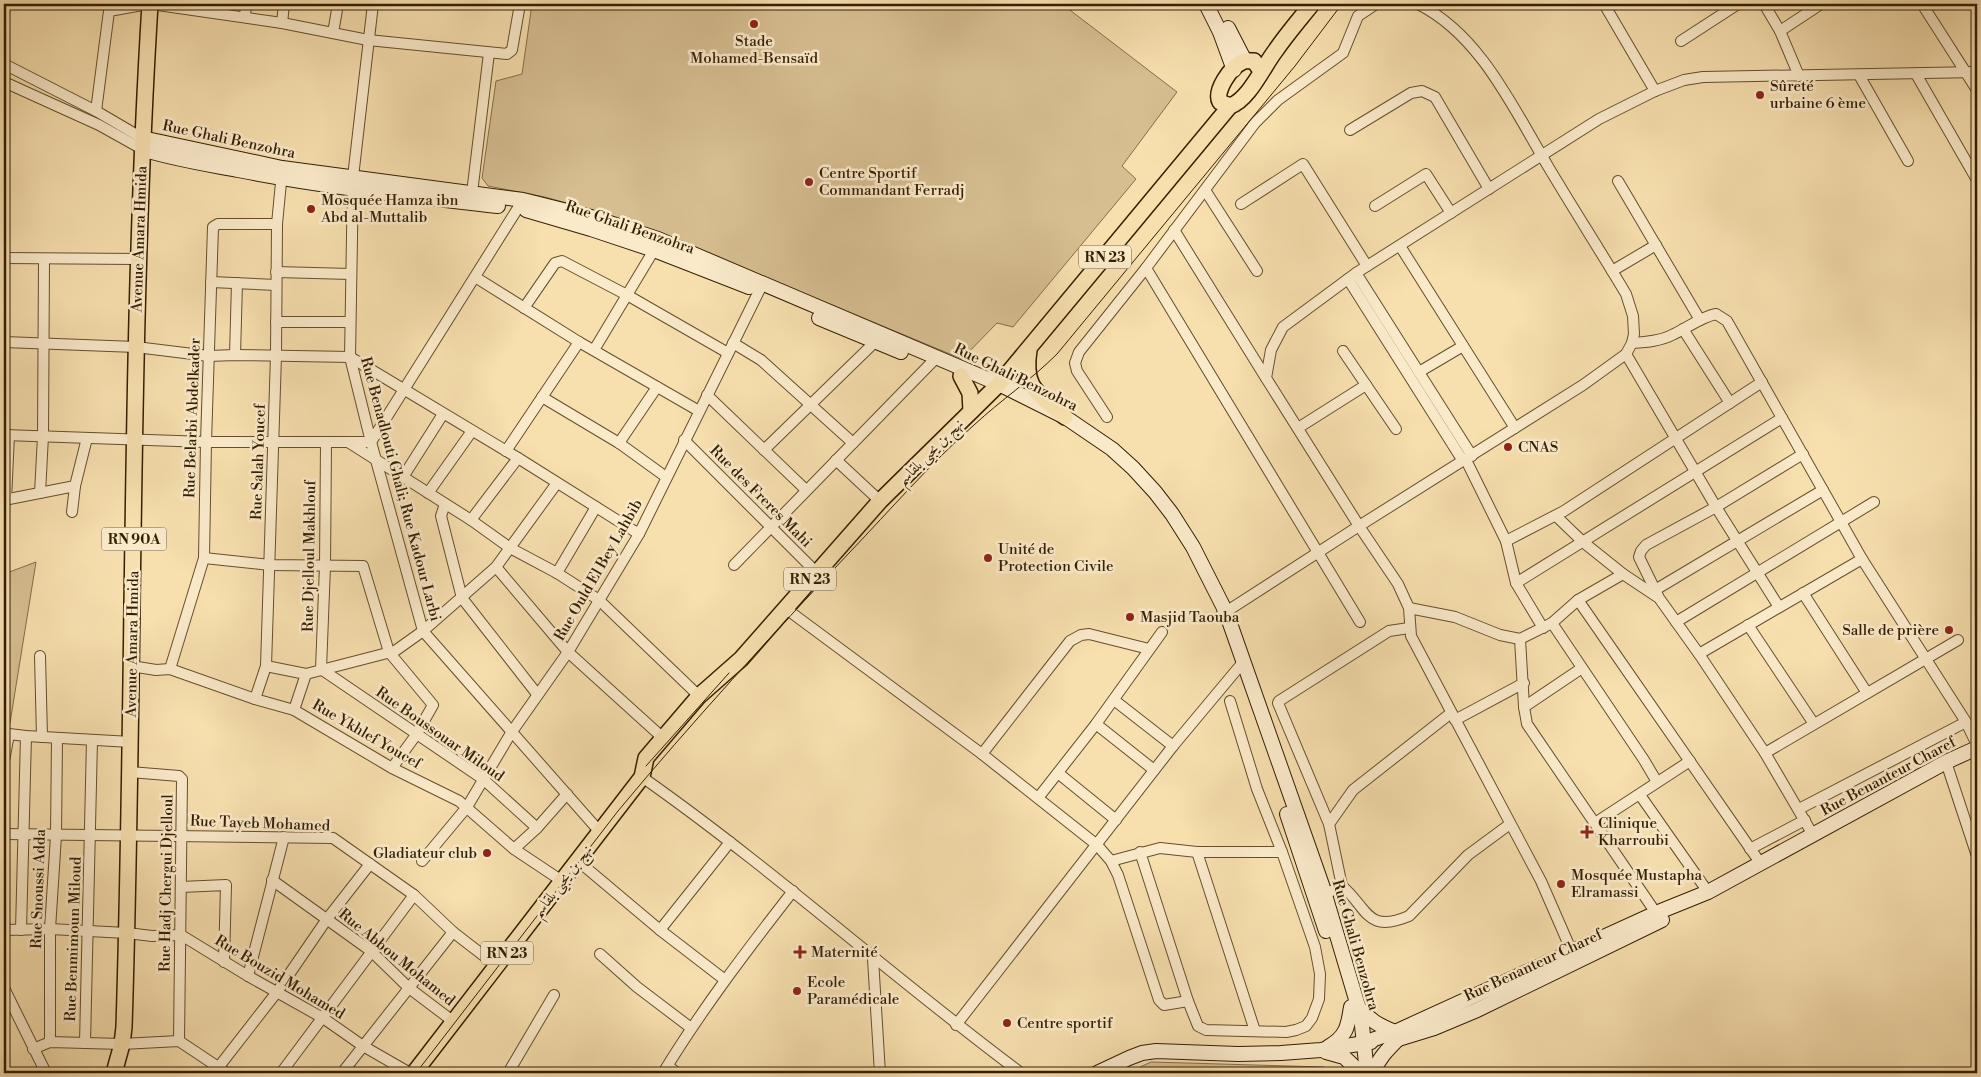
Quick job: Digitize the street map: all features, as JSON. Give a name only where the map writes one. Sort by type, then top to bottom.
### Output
[{"type":"main road","name":"Avenue Amara Hmida","points":[[114,1073],[122,1044],[127,933],[138,259],[150,4]]},
{"type":"main road","points":[[1206,4],[1220,32],[1248,66],[1260,77],[1237,103],[1224,102],[1219,88],[1248,66],[1276,49],[1312,4]]},
{"type":"main road","points":[[1216,4],[1248,66]]},
{"type":"main road","name":"نهج بن يحيى بلقاسم","points":[[414,1073],[600,832],[601,826],[630,782],[635,777],[642,777],[646,758],[699,696],[741,659],[880,501],[995,387],[1029,349],[1217,122],[1224,102]]},
{"type":"main road","name":"Rue Ghali Benzohra","points":[[142,144],[282,173],[353,184],[521,204],[761,287],[1066,417],[1112,449],[1155,492],[1193,547],[1223,614],[1325,894],[1355,1007],[1367,1073]]},
{"type":"main road","name":"Rue Ghali Benzohra","points":[[353,184],[472,193],[591,217],[658,239],[875,342],[934,360],[961,376],[995,387],[1068,428],[1129,476],[1170,523],[1223,614]]},
{"type":"main road","points":[[1029,349],[1026,368],[1029,381],[1038,393],[1066,417]]},
{"type":"main road","points":[[961,376],[970,392],[971,411]]},
{"type":"main road","name":"Rue Ghali Benzohra","points":[[1241,663],[1355,1007]]},
{"type":"main road","name":"Rue Benanteur Charef","points":[[1397,1036],[1656,913],[1708,892],[1977,746]]},
{"type":"main road","name":"Rue Benanteur Charef","points":[[1097,1073],[1142,1053],[1156,1051],[1238,1054],[1321,1050],[1397,1036],[1476,1010],[1537,982],[1682,911],[1708,892]]},
{"type":"main road","points":[[1321,1050],[1339,1041],[1355,1007],[1397,1036],[1376,1064],[1373,1073]]},
{"type":"main road","points":[[1321,1050],[1344,1057],[1360,1073]]},
{"type":"street","points":[[96,111],[109,11],[150,4],[282,23],[368,40],[507,54],[512,50],[520,4]]},
{"type":"street","points":[[245,17],[246,4]]},
{"type":"street","points":[[282,23],[284,4]]},
{"type":"street","points":[[333,33],[338,4]]},
{"type":"street","name":"Rue Benadlouti Ghali; Rue Kadour Larbi","points":[[373,4],[353,184],[350,357],[376,461],[423,631],[600,832]]},
{"type":"street","points":[[1106,416],[1078,375],[1076,359],[1079,352],[1146,268],[1255,123],[1278,100],[1343,53],[1358,16],[1376,4]]},
{"type":"street","points":[[1223,614],[1583,385],[1626,354],[1632,343],[1634,334],[1633,316],[1626,294],[1541,155],[1512,102],[1486,65],[1456,30],[1418,4]]},
{"type":"street","points":[[1604,4],[1655,91]]},
{"type":"street","points":[[1681,41],[1738,4]]},
{"type":"street","points":[[1764,4],[1780,31],[1799,76]]},
{"type":"street","points":[[1780,31],[1821,4]]},
{"type":"street","points":[[1922,4],[1972,73],[1977,90]]},
{"type":"street","points":[[472,193],[489,53]]},
{"type":"street","name":"Rue Ghali Benzohra","points":[[4,64],[96,111],[142,144]]},
{"type":"street","points":[[1266,378],[1270,350],[1283,327],[1352,276],[1599,119],[1655,91],[1684,80],[1704,77],[1972,73]]},
{"type":"street","points":[[1916,74],[1977,180]]},
{"type":"street","points":[[1859,75],[1908,161]]},
{"type":"street","name":"Rue Ghali Benzohra","points":[[4,82],[142,144]]},
{"type":"street","points":[[1350,130],[1410,93],[1422,91],[1435,97],[1489,189]]},
{"type":"street","points":[[1241,204],[1303,164],[1367,266]]},
{"type":"street","name":"Rue Salah Youcef","points":[[255,698],[266,666],[274,441],[277,224],[282,173]]},
{"type":"street","points":[[1375,206],[1426,174],[1451,213]]},
{"type":"street","points":[[1618,181],[1700,320]]},
{"type":"street","points":[[1205,190],[1257,271]]},
{"type":"street","points":[[75,486],[5,500],[6,435],[206,442],[371,442],[521,204]]},
{"type":"street","name":"Rue Belarbi Abdelkader","points":[[170,670],[204,558],[213,227],[216,224],[277,224]]},
{"type":"street","points":[[1174,230],[1359,526],[1398,584],[1409,608],[1411,636],[1541,881],[1572,952]]},
{"type":"street","points":[[1612,271],[1656,245]]},
{"type":"street","points":[[1400,246],[1515,428]]},
{"type":"street","points":[[594,350],[654,250]]},
{"type":"street","points":[[4,258],[138,259]]},
{"type":"street","points":[[40,493],[43,436],[44,259]]},
{"type":"street","points":[[524,308],[558,261],[562,261],[627,295],[728,353]]},
{"type":"street","points":[[1146,268],[1360,622]]},
{"type":"street","points":[[276,272],[351,274]]},
{"type":"street","points":[[1352,276],[1419,372],[1467,459],[1506,541],[1516,583],[1582,668],[1657,782]]},
{"type":"street","points":[[1352,276],[1467,459]]},
{"type":"street","points":[[475,277],[579,342],[698,411]]},
{"type":"street","points":[[211,282],[276,285]]},
{"type":"street","points":[[235,354],[236,283]]},
{"type":"street","name":"Rue Ould El Bey Lahbib","points":[[422,860],[467,806],[511,733],[568,652],[639,534],[698,411],[761,287]]},
{"type":"street","points":[[1632,343],[1652,342],[1673,335],[1700,320],[1716,314],[1726,321],[1862,559],[1966,722],[1977,746]]},
{"type":"street","points":[[276,322],[350,322]]},
{"type":"street","points":[[1683,329],[1730,403]]},
{"type":"street","points":[[4,342],[44,342],[136,347],[209,356],[235,354],[350,357],[518,458],[639,534]]},
{"type":"street","points":[[506,451],[579,342]]},
{"type":"street","points":[[764,450],[875,342]]},
{"type":"street","points":[[733,343],[761,360],[853,443]]},
{"type":"street","points":[[1419,372],[1463,346]]},
{"type":"street","points":[[1343,351],[1396,429]]},
{"type":"street","points":[[1626,354],[1716,507],[1779,607]]},
{"type":"street","points":[[734,565],[934,360]]},
{"type":"street","points":[[1506,541],[1556,516],[1762,382]]},
{"type":"street","points":[[1298,428],[1366,385]]},
{"type":"street","points":[[619,443],[657,387]]},
{"type":"street","points":[[707,395],[806,490]]},
{"type":"street","points":[[542,397],[619,443],[666,477]]},
{"type":"street","points":[[404,477],[444,414]]},
{"type":"street","points":[[1516,583],[1782,418]]},
{"type":"street","points":[[428,493],[472,431]]},
{"type":"street","points":[[72,512],[75,486],[87,438]]},
{"type":"street","name":"Rue des Freres Mahi","points":[[684,440],[816,572]]},
{"type":"street","name":"Rue Djelloul Makhlouf","points":[[321,669],[325,566],[326,442]]},
{"type":"street","points":[[348,442],[472,520],[510,548],[557,573],[598,600],[699,696]]},
{"type":"street","points":[[1803,454],[1716,507],[1646,545],[1639,557],[1657,594],[1700,654],[1765,753],[1799,808],[1813,835]]},
{"type":"street","points":[[472,520],[518,458]]},
{"type":"street","points":[[836,460],[880,501]]},
{"type":"street","points":[[266,666],[306,674],[395,651],[423,631],[496,567],[557,483]]},
{"type":"street","points":[[1657,594],[1737,540],[1823,490]]},
{"type":"street","points":[[1676,622],[1874,502]]},
{"type":"street","points":[[445,504],[441,516],[462,598],[537,694]]},
{"type":"street","points":[[557,573],[596,506]]},
{"type":"street","points":[[1556,516],[1583,542],[1622,574],[1657,594]]},
{"type":"street","points":[[204,558],[270,565],[363,566],[389,652],[433,704],[416,735],[392,768]]},
{"type":"street","points":[[1700,654],[1862,559]]},
{"type":"street","points":[[496,567],[568,652],[663,738]]},
{"type":"street","points":[[1409,608],[1455,617],[1500,635],[1520,639],[1548,626],[1578,600],[1622,574]]},
{"type":"street","points":[[1803,593],[1867,693]]},
{"type":"street","points":[[1578,600],[1761,864]]},
{"type":"street","points":[[785,608],[982,754],[1097,845],[1111,861],[1134,922],[1159,1000],[1164,1005],[1188,1001]]},
{"type":"street","points":[[1748,625],[1814,724]]},
{"type":"street","points":[[1410,628],[1389,631],[1279,701],[1277,706],[1329,824],[1342,886],[1349,892],[1364,913],[1373,919],[1386,923],[1397,921],[1409,916],[1468,855],[1510,824]]},
{"type":"street","points":[[1038,798],[1114,700],[1162,632]]},
{"type":"street","points":[[982,754],[1070,640],[1080,635],[1089,634],[1150,650]]},
{"type":"street","points":[[1520,639],[1524,707],[1527,724],[1656,913]]},
{"type":"street","points":[[1765,753],[1958,640]]},
{"type":"street","points":[[40,656],[42,738]]},
{"type":"street","points":[[956,1025],[1154,770],[1241,663]]},
{"type":"street","name":"Rue Ykhlef Youcef","points":[[131,666],[170,670],[294,710],[392,768],[467,806],[469,811],[514,850],[562,881]]},
{"type":"street","points":[[1524,707],[1582,668]]},
{"type":"street","name":"Rue Boussouar Miloud","points":[[321,669],[483,780],[537,828]]},
{"type":"street","points":[[294,710],[306,674]]},
{"type":"street","points":[[1329,824],[1353,790],[1453,716],[1524,684]]},
{"type":"street","points":[[1114,700],[1173,746]]},
{"type":"street","points":[[1140,852],[1195,1021],[1202,1029],[1286,1032],[1306,1026],[1312,1018],[1319,999],[1320,974],[1315,947],[1282,852],[1257,789],[1230,701]]},
{"type":"street","points":[[1799,808],[1966,722]]},
{"type":"street","points":[[1096,724],[1154,770]]},
{"type":"street","points":[[4,760],[9,734],[42,738],[131,742]]},
{"type":"street","points":[[21,930],[26,736]]},
{"type":"street","name":"Rue Snoussi Adda","points":[[50,1042],[50,929],[56,836],[57,738]]},
{"type":"street","name":"Rue Benmimoun Miloud","points":[[85,1043],[92,740]]},
{"type":"street","points":[[1595,823],[1690,761]]},
{"type":"street","points":[[1946,762],[1977,856]]},
{"type":"street","name":"Rue Hadj Chergui Djelloul","points":[[130,772],[181,777],[179,1041]]},
{"type":"street","points":[[1058,773],[1116,820]]},
{"type":"street","points":[[642,777],[793,891],[873,959],[956,1025],[1021,1073]]},
{"type":"street","points":[[514,850],[537,828],[567,794]]},
{"type":"street","points":[[1640,795],[1708,892]]},
{"type":"street","points":[[1750,849],[1805,820]]},
{"type":"street","name":"Rue Benmimoun Miloud","points":[[4,834],[56,836],[129,835]]},
{"type":"street","name":"Rue Tayeb Mohamed","points":[[129,835],[333,838],[414,895],[453,932],[497,966]]},
{"type":"street","points":[[248,976],[284,837]]},
{"type":"street","points":[[660,930],[730,842]]},
{"type":"street","points":[[1111,861],[1160,848],[1196,852],[1282,852]]},
{"type":"street","points":[[1196,852],[1255,1031]]},
{"type":"street","points":[[578,861],[660,930],[725,980]]},
{"type":"street","points":[[33,1049],[50,1042],[122,1044],[179,1041],[220,1071],[277,992],[326,919],[370,864]]},
{"type":"street","name":"Rue Abbou Mohamed","points":[[272,880],[371,951],[409,988],[454,1022]]},
{"type":"street","points":[[181,887],[226,884],[224,962]]},
{"type":"street","points":[[1325,894],[1342,886]]},
{"type":"street","points":[[677,1073],[666,1069],[691,1028],[793,891]]},
{"type":"street","points":[[280,1073],[414,895]]},
{"type":"street","points":[[4,930],[50,929],[152,936],[181,935]]},
{"type":"street","points":[[342,1073],[453,932]]},
{"type":"street","name":"Rue Bouzid Mohamed","points":[[181,935],[224,962],[323,1018],[363,1046],[410,1073]]},
{"type":"street","points":[[600,954],[637,987],[691,1028]]},
{"type":"street","points":[[873,959],[880,1073]]},
{"type":"street","points":[[4,988],[46,1073]]},
{"type":"street","points":[[508,1073],[554,996]]},
{"type":"shaded area","name":"Centre Sportif Commandant Ferradj","points":[[532,4],[1062,4],[1177,92],[1122,166],[1136,179],[1013,327],[997,323],[962,359],[630,221],[545,197],[488,186],[482,178],[496,81],[522,74]]},
{"type":"shaded area","points":[[36,562],[10,723],[4,726],[4,574]]},
{"type":"shaded area","points":[[1151,1062],[1324,1067],[1326,1073],[1127,1073]]},
{"type":"tram line","points":[[416,1073],[618,811],[674,745],[791,615],[926,471],[974,425],[1057,354],[1295,66],[1342,4]]},
{"type":"tram line","points":[[646,766],[729,673]]},
{"type":"place","name":"Stade Mohamed-Bensaïd","points":[[754,24]]},
{"type":"place","name":"Sûreté urbaine 6 ème","points":[[1760,95]]},
{"type":"place","name":"Centre Sportif Commandant Ferradj","points":[[809,182]]},
{"type":"place","name":"Mosquée Hamza ibn Abd al-Muttalib","points":[[311,209]]},
{"type":"place","name":"CNAS","points":[[1508,447]]},
{"type":"place","name":"Unité de Protection Civile","points":[[988,558]]},
{"type":"place","name":"Masjid Taouba","points":[[1130,617]]},
{"type":"place","name":"Salle de prière","points":[[1949,630]]},
{"type":"place","name":"Clinique Kharroubi","points":[[1587,832]]},
{"type":"place","name":"Gladiateur club","points":[[487,853]]},
{"type":"place","name":"Mosquée Mustapha Elramassi","points":[[1561,884]]},
{"type":"place","name":"Maternité","points":[[800,952]]},
{"type":"place","name":"Ecole Paramédicale","points":[[797,991]]},
{"type":"place","name":"Centre sportif","points":[[1007,1023]]}]
